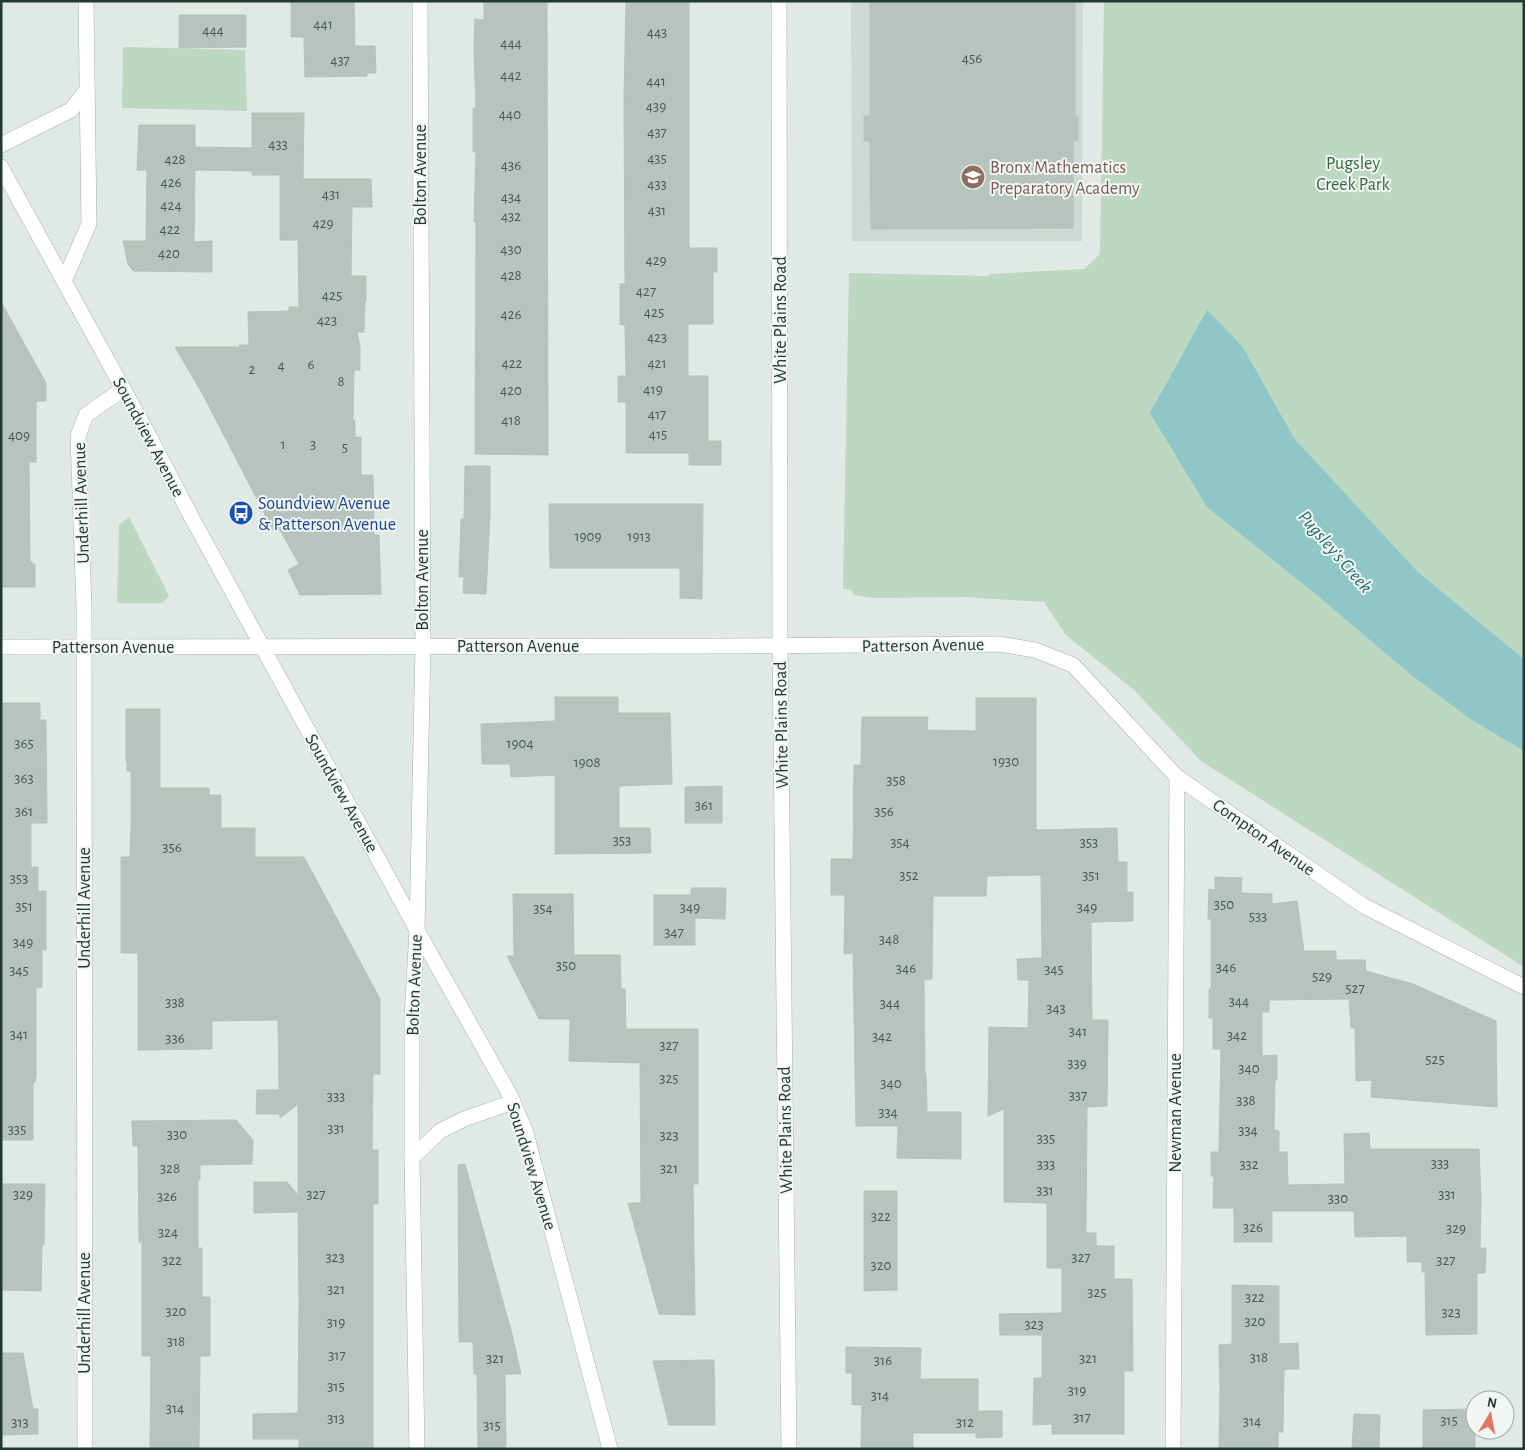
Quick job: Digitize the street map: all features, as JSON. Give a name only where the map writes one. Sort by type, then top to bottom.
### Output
[{"type":"street","points":[[64,281],[89,224],[86,1]]},
{"type":"street","name":"Bolton Avenue","points":[[417,1449],[412,1158],[412,1018],[416,930],[422,646],[420,1]]},
{"type":"street","name":"White Plains Road","points":[[779,1],[780,646],[789,1449]]},
{"type":"street","points":[[1,145],[71,110],[87,90]]},
{"type":"street","name":"Soundview Avenue","points":[[1,167],[416,930],[513,1102],[526,1133],[610,1449]]},
{"type":"street","name":"Underhill Avenue","points":[[84,1449],[84,647],[78,436],[86,414],[123,389]]},
{"type":"street","name":"Patterson Avenue","points":[[1,647],[999,644],[1035,650]]},
{"type":"street","name":"Compton Avenue","points":[[1035,650],[1073,665],[1177,777],[1364,906],[1524,987]]},
{"type":"street","name":"Newman Avenue","points":[[1173,1449],[1177,777]]},
{"type":"street","points":[[412,1158],[440,1131],[464,1119],[513,1102]]},
{"type":"shaded area","points":[[851,1],[1083,1],[1082,241],[852,241]]},
{"type":"green space","name":"Pugsley Creek Park","points":[[1104,1],[1524,1],[1524,659],[1418,572],[1294,438],[1243,347],[1313,592],[1411,675],[1473,721],[1524,751],[1524,967],[1201,761],[1134,690],[1066,635],[1044,602],[964,597],[874,598],[854,595],[851,590],[843,589],[849,273],[989,276],[989,274],[1084,269],[1100,254]]},
{"type":"green space","points":[[123,47],[245,50],[247,111],[122,108]]},
{"type":"green space","points":[[129,517],[169,596],[162,603],[117,603],[119,525]]},
{"type":"water","name":"Pugsley's Creek","points":[[1207,310],[1243,347],[1294,438],[1418,572],[1524,659],[1524,751],[1473,721],[1411,675],[1313,592],[1207,507],[1150,413]]},
{"type":"building","points":[[291,1],[354,1],[355,46],[375,46],[376,73],[367,73],[367,76],[305,77],[304,37],[291,37]]},
{"type":"building","points":[[484,1],[547,1],[548,455],[475,454],[476,222],[474,222],[476,152],[473,152],[473,108],[476,108],[474,48],[475,19],[484,20]]},
{"type":"building","points":[[626,1],[689,1],[689,248],[717,248],[717,272],[713,272],[713,324],[688,324],[688,376],[708,376],[708,441],[721,441],[721,465],[689,465],[689,453],[626,453],[626,402],[618,402],[618,376],[626,376],[625,325],[620,325],[620,284],[625,284],[624,99]]},
{"type":"building","points":[[870,1],[1075,1],[1075,116],[1078,116],[1078,141],[1073,141],[1073,228],[871,229],[870,141],[864,141],[864,116],[870,116]]},
{"type":"building","points":[[179,15],[246,15],[246,47],[179,48]]},
{"type":"building","points":[[252,113],[304,113],[303,179],[371,179],[372,207],[352,207],[351,276],[366,276],[364,332],[357,332],[360,347],[360,370],[354,370],[353,420],[355,420],[355,437],[361,437],[361,475],[373,475],[374,535],[379,535],[381,594],[300,595],[288,570],[299,564],[280,530],[273,530],[202,393],[175,347],[239,347],[239,345],[249,345],[248,312],[289,311],[289,307],[299,307],[298,240],[280,240],[280,175],[252,175],[252,171],[195,170],[194,242],[212,241],[212,272],[133,271],[128,264],[123,241],[146,241],[147,170],[137,170],[139,125],[195,125],[195,147],[252,148]]},
{"type":"building","points":[[1,302],[46,383],[46,401],[36,401],[36,462],[29,462],[30,562],[35,564],[35,587],[1,587]]},
{"type":"building","points":[[465,466],[490,466],[486,594],[463,593],[464,577],[459,577],[461,519],[464,519]]},
{"type":"building","points":[[549,504],[703,504],[702,599],[680,598],[680,568],[550,568]]},
{"type":"building","points":[[555,697],[618,697],[618,713],[670,713],[672,784],[619,786],[619,828],[650,828],[651,853],[555,854],[555,775],[511,777],[510,764],[482,764],[481,724],[555,721]]},
{"type":"building","points":[[976,698],[1036,698],[1036,830],[1117,828],[1118,862],[1127,862],[1127,892],[1133,892],[1133,921],[1091,922],[1092,1020],[1108,1020],[1107,1106],[1087,1107],[1086,1233],[1096,1233],[1096,1246],[1114,1246],[1114,1279],[1132,1279],[1133,1371],[1124,1371],[1124,1434],[1052,1434],[1052,1424],[1033,1425],[1034,1378],[1042,1378],[1042,1335],[1000,1335],[999,1314],[1062,1313],[1062,1268],[1047,1268],[1047,1203],[1004,1202],[1004,1109],[988,1116],[989,1027],[1028,1028],[1029,980],[1018,980],[1017,959],[1042,958],[1041,875],[987,876],[986,896],[933,896],[932,979],[924,980],[927,1112],[961,1112],[961,1159],[897,1158],[898,1126],[856,1126],[853,953],[844,954],[845,895],[831,895],[831,859],[853,859],[854,765],[861,765],[862,717],[928,717],[927,730],[976,731]]},
{"type":"building","points":[[1,703],[40,703],[40,720],[46,720],[47,823],[31,823],[31,867],[38,867],[38,891],[46,891],[46,950],[42,950],[42,987],[36,988],[36,1076],[35,1082],[33,1082],[33,1140],[1,1140]]},
{"type":"building","points":[[126,709],[160,709],[160,788],[209,788],[209,795],[221,795],[221,828],[255,828],[255,857],[304,857],[380,999],[380,1074],[373,1074],[372,1150],[378,1150],[378,1204],[373,1204],[373,1449],[299,1449],[299,1439],[253,1439],[253,1414],[298,1413],[298,1212],[254,1213],[254,1182],[287,1182],[298,1195],[298,1104],[280,1118],[280,1114],[256,1114],[257,1090],[279,1090],[278,1020],[212,1021],[212,1049],[138,1050],[138,953],[121,953],[121,857],[130,857],[131,828],[131,771],[127,771],[126,761]]},
{"type":"building","points":[[722,786],[722,823],[685,823],[685,787]]},
{"type":"building","points":[[1215,877],[1242,878],[1241,893],[1272,894],[1272,904],[1297,901],[1304,951],[1336,951],[1336,960],[1365,960],[1366,971],[1413,984],[1496,1021],[1497,1107],[1371,1097],[1372,1080],[1356,1081],[1355,1028],[1351,1028],[1349,999],[1269,1000],[1269,1012],[1262,1012],[1262,1056],[1277,1055],[1274,1130],[1279,1131],[1279,1152],[1287,1152],[1288,1185],[1345,1184],[1344,1134],[1369,1133],[1370,1149],[1479,1149],[1480,1248],[1486,1248],[1485,1273],[1477,1273],[1477,1334],[1426,1335],[1425,1272],[1422,1272],[1422,1262],[1407,1262],[1407,1236],[1355,1237],[1354,1211],[1272,1211],[1272,1242],[1234,1242],[1234,1208],[1213,1208],[1214,1176],[1211,1176],[1211,1152],[1219,1152],[1221,1049],[1213,1049],[1213,1018],[1209,1018],[1211,919],[1208,919],[1209,889],[1215,890]]},
{"type":"building","points":[[691,888],[726,888],[725,919],[695,918],[695,945],[654,945],[654,895],[691,895]]},
{"type":"building","points":[[513,894],[573,894],[574,955],[620,955],[621,989],[625,989],[626,1029],[698,1029],[698,1184],[693,1184],[695,1315],[659,1314],[628,1203],[641,1203],[640,1063],[569,1061],[570,1019],[539,1019],[507,956],[514,956]]},
{"type":"building","points":[[236,1120],[253,1140],[252,1164],[200,1165],[200,1180],[198,1180],[198,1248],[202,1248],[202,1297],[210,1297],[210,1356],[200,1356],[199,1449],[150,1449],[151,1356],[142,1356],[142,1240],[139,1243],[138,1146],[133,1146],[132,1121]]},
{"type":"building","points":[[465,1164],[512,1334],[521,1374],[505,1374],[506,1449],[478,1449],[477,1374],[474,1374],[473,1342],[459,1342],[458,1165]]},
{"type":"building","points":[[1,1184],[45,1184],[41,1291],[1,1290]]},
{"type":"building","points":[[864,1191],[897,1191],[897,1290],[864,1291]]},
{"type":"building","points":[[1232,1285],[1279,1286],[1279,1344],[1298,1343],[1299,1369],[1284,1369],[1283,1432],[1278,1432],[1278,1449],[1219,1449],[1219,1345],[1232,1344]]},
{"type":"building","points":[[846,1347],[921,1348],[920,1379],[978,1379],[978,1411],[1002,1411],[1002,1437],[976,1438],[976,1433],[913,1433],[913,1449],[861,1449],[862,1405],[852,1405],[852,1373],[846,1373]]},
{"type":"building","points":[[1,1353],[23,1353],[33,1409],[38,1409],[38,1434],[1,1435]]},
{"type":"building","points":[[714,1360],[715,1425],[669,1425],[653,1361]]},
{"type":"building","points":[[1465,1409],[1465,1440],[1475,1440],[1475,1449],[1423,1449],[1423,1410]]},
{"type":"building","points":[[1354,1414],[1380,1415],[1379,1449],[1352,1449]]},
{"type":"place","name":"Bronx Mathematics Preparatory Academy","points":[[973,177]]},
{"type":"place","name":"Soundview Avenue & Patterson Avenue","points":[[241,513]]}]
